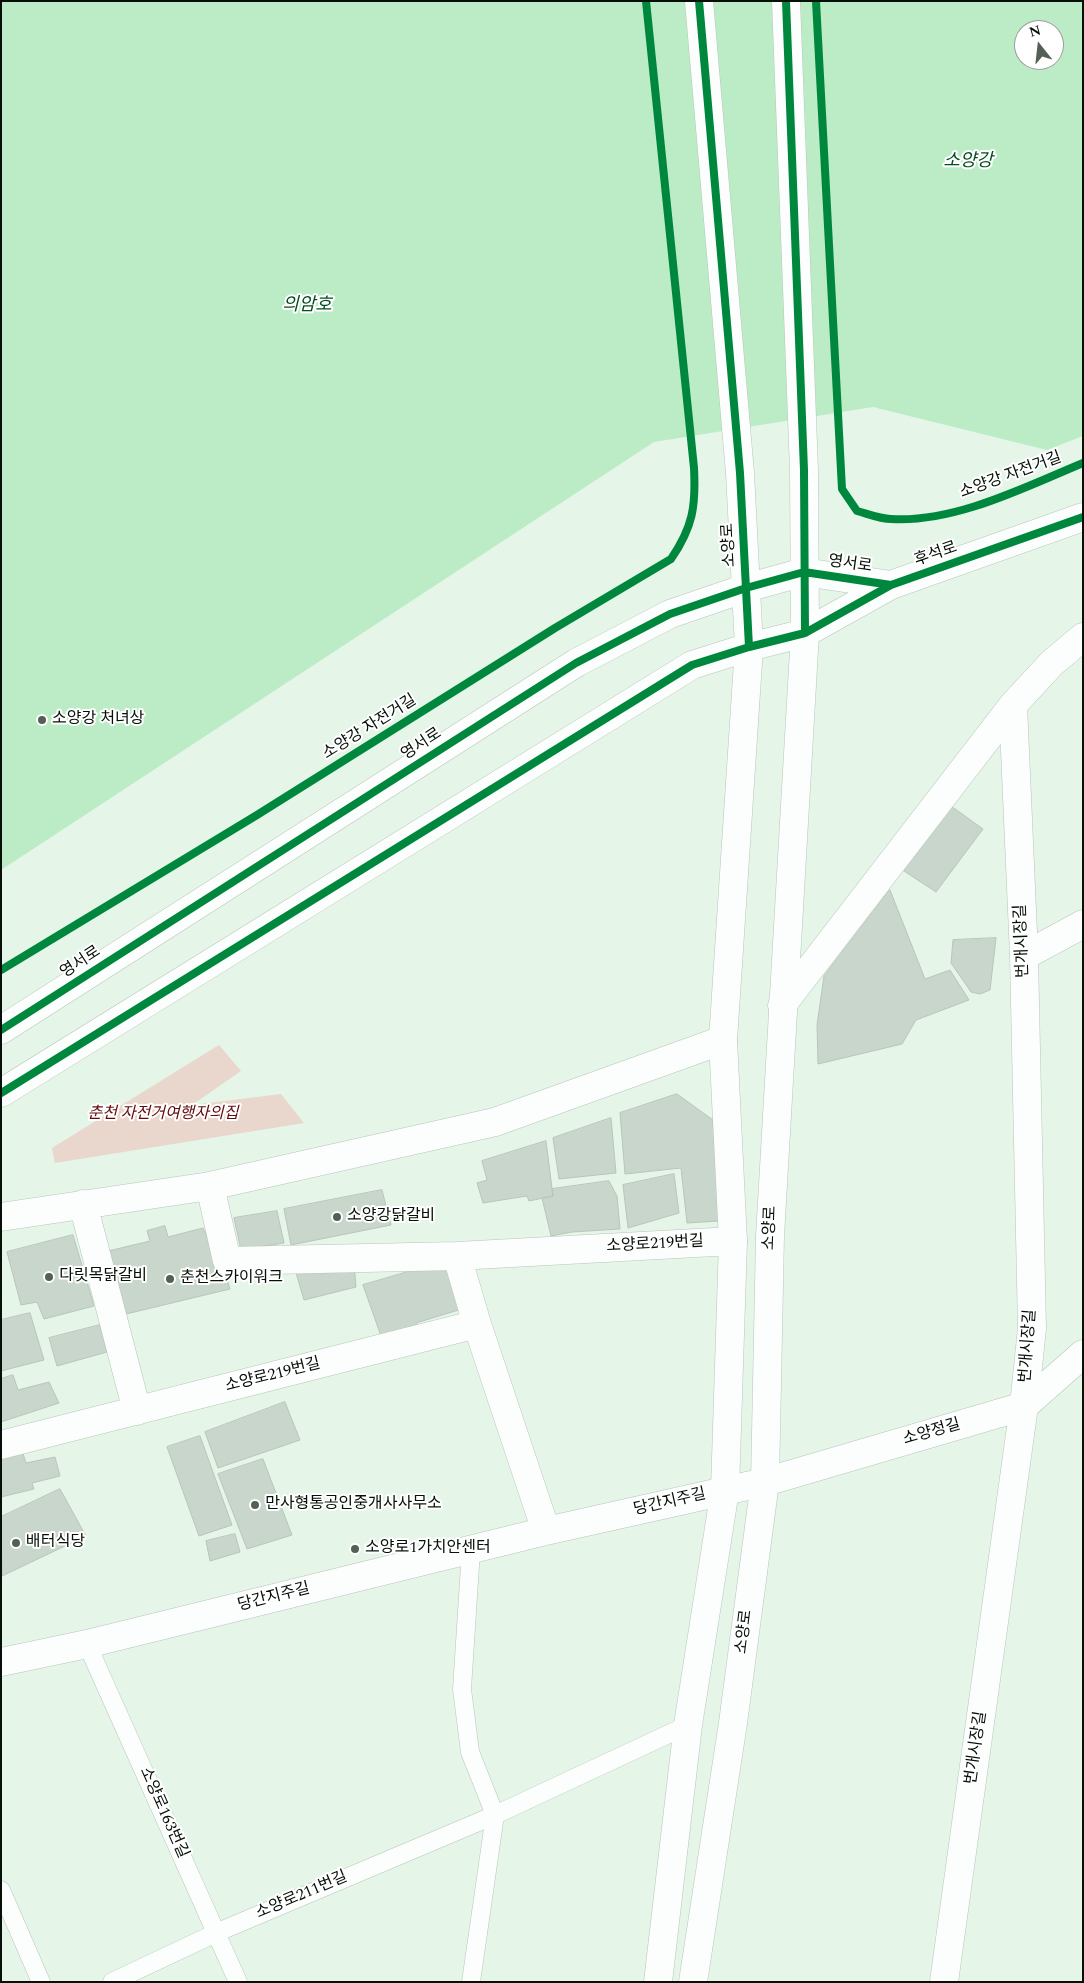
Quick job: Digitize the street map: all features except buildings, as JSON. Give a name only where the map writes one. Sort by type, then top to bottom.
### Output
[{"type":"street","name":"소양로","points":[[658,1982],[688,1726],[725,1490],[732,1241],[723,1040],[749,647],[740,472],[698,1]]},
{"type":"street","name":"소양로","points":[[693,1982],[732,1733],[765,1482],[770,1236],[805,633],[804,470],[786,1]]},
{"type":"street","name":"후석로","points":[[805,633],[891,585],[1083,517]]},
{"type":"street","name":"영서로","points":[[1,1030],[576,663],[670,614],[746,588],[804,572],[891,585]]},
{"type":"street","points":[[1,1093],[692,665],[749,647],[805,633]]},
{"type":"street","points":[[782,1005],[1014,705],[1052,663],[1083,637]]},
{"type":"street","name":"번개시장길","points":[[944,1982],[1024,1406],[1032,1328],[1024,956],[1014,705]]},
{"type":"street","points":[[1024,956],[1083,924]]},
{"type":"street","points":[[1,1217],[210,1186],[496,1122],[723,1040]]},
{"type":"street","name":"소양로219번길","points":[[210,1186],[227,1261],[457,1256],[732,1241]]},
{"type":"street","points":[[83,1204],[137,1411]]},
{"type":"street","points":[[457,1256],[477,1324],[546,1532]]},
{"type":"street","name":"소양로219번길","points":[[1,1446],[477,1324]]},
{"type":"street","name":"소양정길","points":[[765,1482],[1024,1406],[1083,1354]]},
{"type":"street","name":"당간지주길","points":[[1,1662],[87,1644],[546,1532],[765,1482]]},
{"type":"lane","points":[[471,1550],[462,1689],[470,1752],[495,1815],[471,1982]]},
{"type":"lane","name":"소양로163번길","points":[[87,1644],[218,1932],[238,1982]]},
{"type":"lane","name":"소양로211번길","points":[[112,1982],[218,1932],[495,1815],[688,1726]]},
{"type":"lane","points":[[1,1890],[41,1982]]},
{"type":"green space","name":"춘천 자전거여행자의집","points":[[219,1045],[241,1071],[192,1105],[281,1094],[304,1123],[55,1163],[52,1148]]},
{"type":"water","name":"의암호","points":[[1,1],[1083,1],[1083,436],[1047,450],[873,407],[654,442],[1,870]]},
{"type":"cycle path","name":"소양강 자전거길","points":[[1,970],[257,815],[555,628],[671,559],[684,537],[691,516],[694,494],[694,468],[646,1]]},
{"type":"cycle path","points":[[699,1],[740,473],[749,647]]},
{"type":"cycle path","points":[[786,1],[804,470],[805,633]]},
{"type":"cycle path","name":"소양강 자전거길","points":[[816,1],[842,489],[857,511],[887,519],[915,519],[940,515],[989,502],[1083,463]]},
{"type":"cycle path","points":[[1,1093],[692,665],[749,647],[805,633],[891,585],[1083,517]]},
{"type":"cycle path","points":[[1,1030],[576,663],[670,614],[746,588],[804,572],[891,585]]},
{"type":"place","name":"소양강 처녀상","points":[[42,720]]},
{"type":"place","name":"소양강닭갈비","points":[[337,1217]]},
{"type":"place","name":"다릿목닭갈비","points":[[49,1277]]},
{"type":"place","name":"춘천스카이워크","points":[[170,1279]]},
{"type":"place","name":"만사형통공인중개사사무소","points":[[255,1505]]},
{"type":"place","name":"배터식당","points":[[16,1543]]},
{"type":"place","name":"소양로1가치안센터","points":[[355,1549]]},
{"type":"water label","name":"소양강","points":[[968,162]]}]
